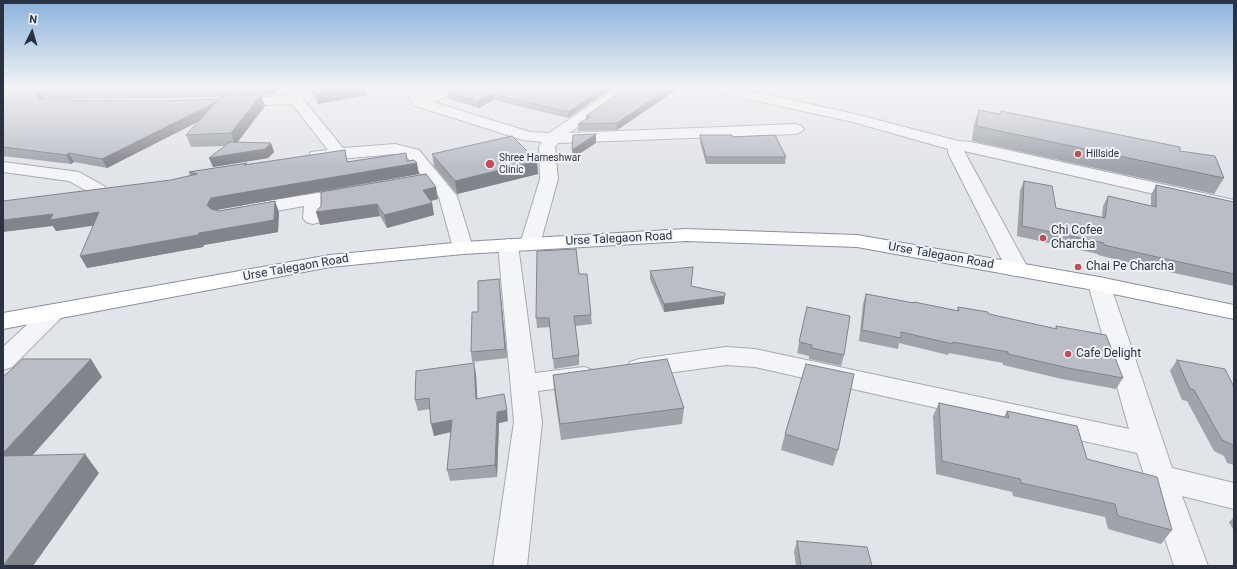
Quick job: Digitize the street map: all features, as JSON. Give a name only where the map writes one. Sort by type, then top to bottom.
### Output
[{"type":"highway","name":"Urse Talegaon Road","points":[[3,321],[330,261],[463,248],[686,235],[857,241],[1099,284],[1234,312]]},
{"type":"street","points":[[310,115],[339,153]]},
{"type":"street","points":[[469,115],[529,137],[552,138],[796,129]]},
{"type":"street","points":[[510,566],[528,422],[523,384],[519,244],[549,178],[547,147],[552,138],[586,115]]},
{"type":"street","points":[[839,115],[956,146],[971,147],[1234,206]]},
{"type":"street","points":[[956,146],[956,153],[1018,270]]},
{"type":"street","points":[[301,159],[339,153],[394,149],[413,153],[448,196],[463,248]]},
{"type":"street","points":[[3,167],[74,176],[105,189],[69,195]]},
{"type":"street","points":[[411,182],[434,178]]},
{"type":"street","points":[[229,214],[366,190]]},
{"type":"street","points":[[313,218],[314,199]]},
{"type":"street","points":[[1099,284],[1148,444],[1191,566]]},
{"type":"street","points":[[3,361],[54,312]]},
{"type":"street","points":[[523,384],[726,356],[754,358],[1148,444]]},
{"type":"street","points":[[1160,478],[1234,496]]},
{"type":"building","points":[[3,115],[191,115],[102,159],[69,153],[66,155],[3,147]]},
{"type":"building","points":[[205,115],[246,115],[231,133],[186,135]]},
{"type":"building","points":[[588,115],[630,115],[617,123],[578,124],[590,117],[586,116]]},
{"type":"building","points":[[978,115],[1019,115],[1180,147],[1180,151],[1215,156],[1224,178],[976,126]]},
{"type":"building","points":[[596,134],[572,150],[573,135]]},
{"type":"building","points":[[700,135],[732,135],[733,137],[775,135],[786,157],[706,157]]},
{"type":"building","points":[[512,136],[537,161],[455,181],[432,154]]},
{"type":"building","points":[[230,142],[271,143],[265,149],[209,158]]},
{"type":"building","points":[[345,150],[347,162],[406,153],[407,161],[414,160],[417,163],[211,198],[207,205],[211,209],[219,211],[275,201],[274,220],[80,256],[99,212],[50,220],[53,214],[3,220],[3,201],[171,180],[197,174],[189,172]]},
{"type":"building","points":[[426,174],[436,187],[423,190],[432,203],[384,215],[377,204],[316,212],[321,206],[321,192]]},
{"type":"building","points":[[1024,181],[1052,186],[1056,208],[1105,218],[1108,196],[1156,207],[1156,185],[1234,202],[1234,274],[1104,245],[1104,243],[1022,226]]},
{"type":"building","points":[[576,249],[579,274],[587,274],[591,315],[574,316],[579,355],[553,359],[549,318],[536,318],[537,251]]},
{"type":"building","points":[[693,267],[691,286],[725,293],[725,296],[664,304],[650,271]]},
{"type":"building","points":[[499,279],[505,349],[471,352],[472,312],[478,312],[478,281]]},
{"type":"building","points":[[866,294],[959,311],[958,307],[988,312],[989,314],[1057,329],[1056,326],[1106,335],[1123,378],[1068,368],[1008,354],[1008,352],[953,342],[953,344],[901,332],[901,338],[862,330]]},
{"type":"building","points":[[807,307],[850,316],[844,355],[811,348],[812,345],[799,342]]},
{"type":"building","points":[[23,359],[91,359],[3,453],[3,377]]},
{"type":"building","points":[[667,359],[684,408],[560,424],[553,375]]},
{"type":"building","points":[[1177,360],[1225,369],[1234,387],[1234,447],[1233,445],[1222,440],[1194,390],[1190,389]]},
{"type":"building","points":[[474,363],[476,399],[504,394],[507,410],[497,412],[495,465],[447,470],[452,420],[431,424],[429,398],[415,400],[416,371]]},
{"type":"building","points":[[806,364],[854,374],[838,450],[785,434]]},
{"type":"building","points":[[939,403],[1009,418],[1007,411],[1077,426],[1087,459],[1157,477],[1172,530],[1118,516],[1115,504],[1021,483],[1020,479],[942,461]]},
{"type":"building","points":[[85,454],[3,566],[3,456]]},
{"type":"building","points":[[797,541],[867,547],[872,566],[801,566]]},
{"type":"place","name":"Hillside","points":[[1078,154]]},
{"type":"place","name":"Shree Harneshwar Clinic","points":[[490,164]]},
{"type":"place","name":"Chi Cofee Charcha","points":[[1043,238]]},
{"type":"place","name":"Chai Pe Charcha","points":[[1078,267]]},
{"type":"place","name":"Cafe Delight","points":[[1068,354]]}]
